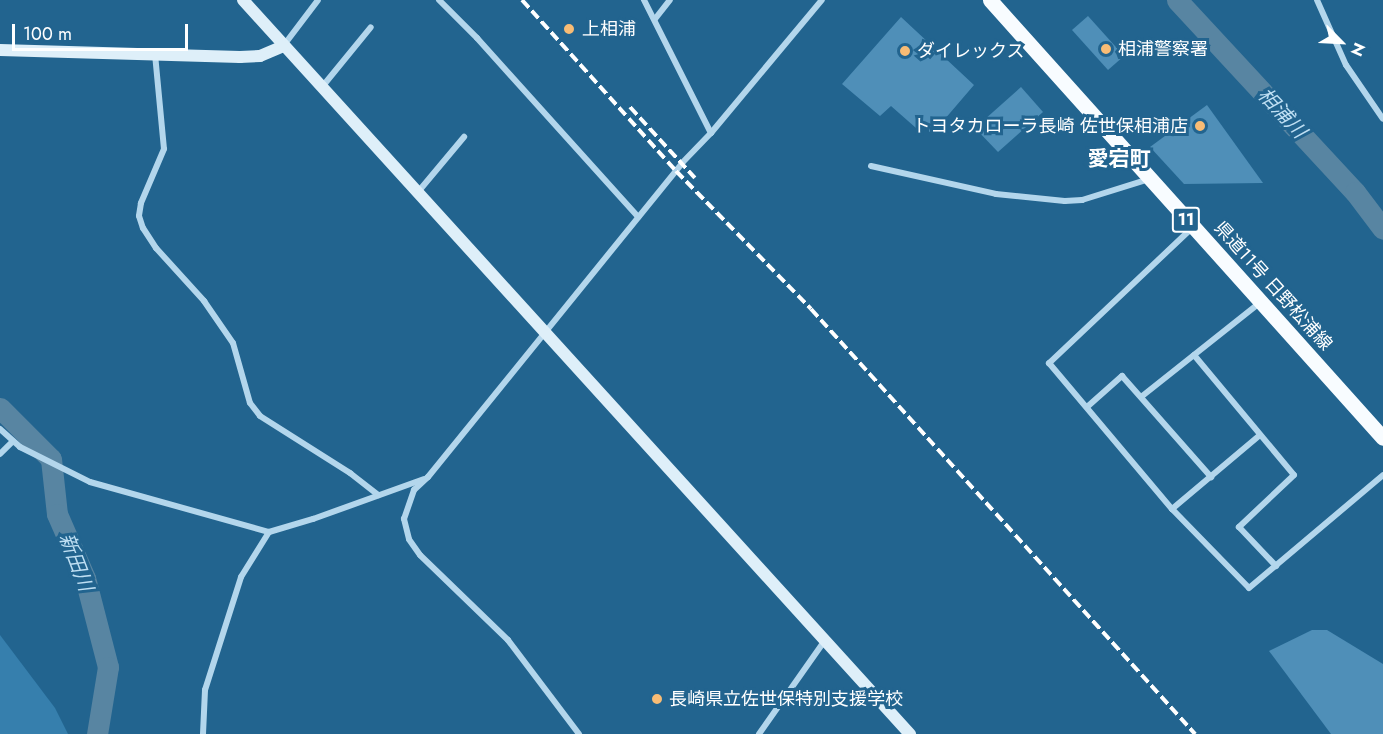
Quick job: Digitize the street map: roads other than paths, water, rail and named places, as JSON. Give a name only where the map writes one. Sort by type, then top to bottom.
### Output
[{"type":"main road","name":"県道11号 日野松浦線","points":[[990,0],[1383,438]]},
{"type":"street","points":[[243,0],[910,734]]},
{"type":"street","points":[[0,50],[260,56],[283,46],[318,0]]},
{"type":"street","points":[[440,0],[638,217]]},
{"type":"street","points":[[644,0],[711,133]]},
{"type":"street","points":[[655,19],[670,0]]},
{"type":"street","points":[[579,734],[508,640],[420,555],[409,538],[404,519],[414,490],[428,477],[638,217],[822,0]]},
{"type":"street","points":[[1317,0],[1346,65],[1383,119]]},
{"type":"street","points":[[322,88],[371,27]]},
{"type":"street","points":[[155,54],[164,149],[141,203],[139,216],[143,228],[156,248],[204,301],[233,342],[250,403],[260,416],[350,473],[378,495]]},
{"type":"street","points":[[417,192],[464,137]]},
{"type":"street","points":[[871,166],[996,194],[1065,201],[1082,200],[1150,178]]},
{"type":"street","points":[[1192,227],[1049,363],[1172,509],[1249,588],[1383,475]]},
{"type":"street","points":[[1141,397],[1261,302]]},
{"type":"street","points":[[1194,355],[1294,475],[1239,526],[1276,566]]},
{"type":"street","points":[[1087,407],[1122,376],[1210,477]]},
{"type":"street","points":[[0,429],[13,441],[33,453],[90,482],[269,532],[428,477]]},
{"type":"street","points":[[1172,509],[1260,435]]},
{"type":"street","points":[[0,454],[13,441]]},
{"type":"street","points":[[203,734],[205,690],[241,578],[269,532]]},
{"type":"street","points":[[759,734],[825,640]]},
{"type":"waterway","name":"相浦川","points":[[1177,0],[1355,192],[1383,229]]},
{"type":"waterway","name":"新田川","points":[[0,408],[51,459],[57,514],[85,578],[108,667],[97,734]]},
{"type":"railway","points":[[522,0],[676,171],[811,309],[1195,734]]},
{"type":"railway","points":[[630,107],[695,178]]},
{"type":"place","name":"上相浦","points":[[569,29]]},
{"type":"place","name":"相浦警察署","points":[[1106,49]]},
{"type":"place","name":"ダイレックス","points":[[905,51]]},
{"type":"place","name":"トヨタカローラ長崎 佐世保相浦店","points":[[1200,126]]},
{"type":"place","name":"長崎県立佐世保特別支援学校","points":[[657,699]]},
{"type":"district","name":"愛宕町","points":[[1119,159]]}]
